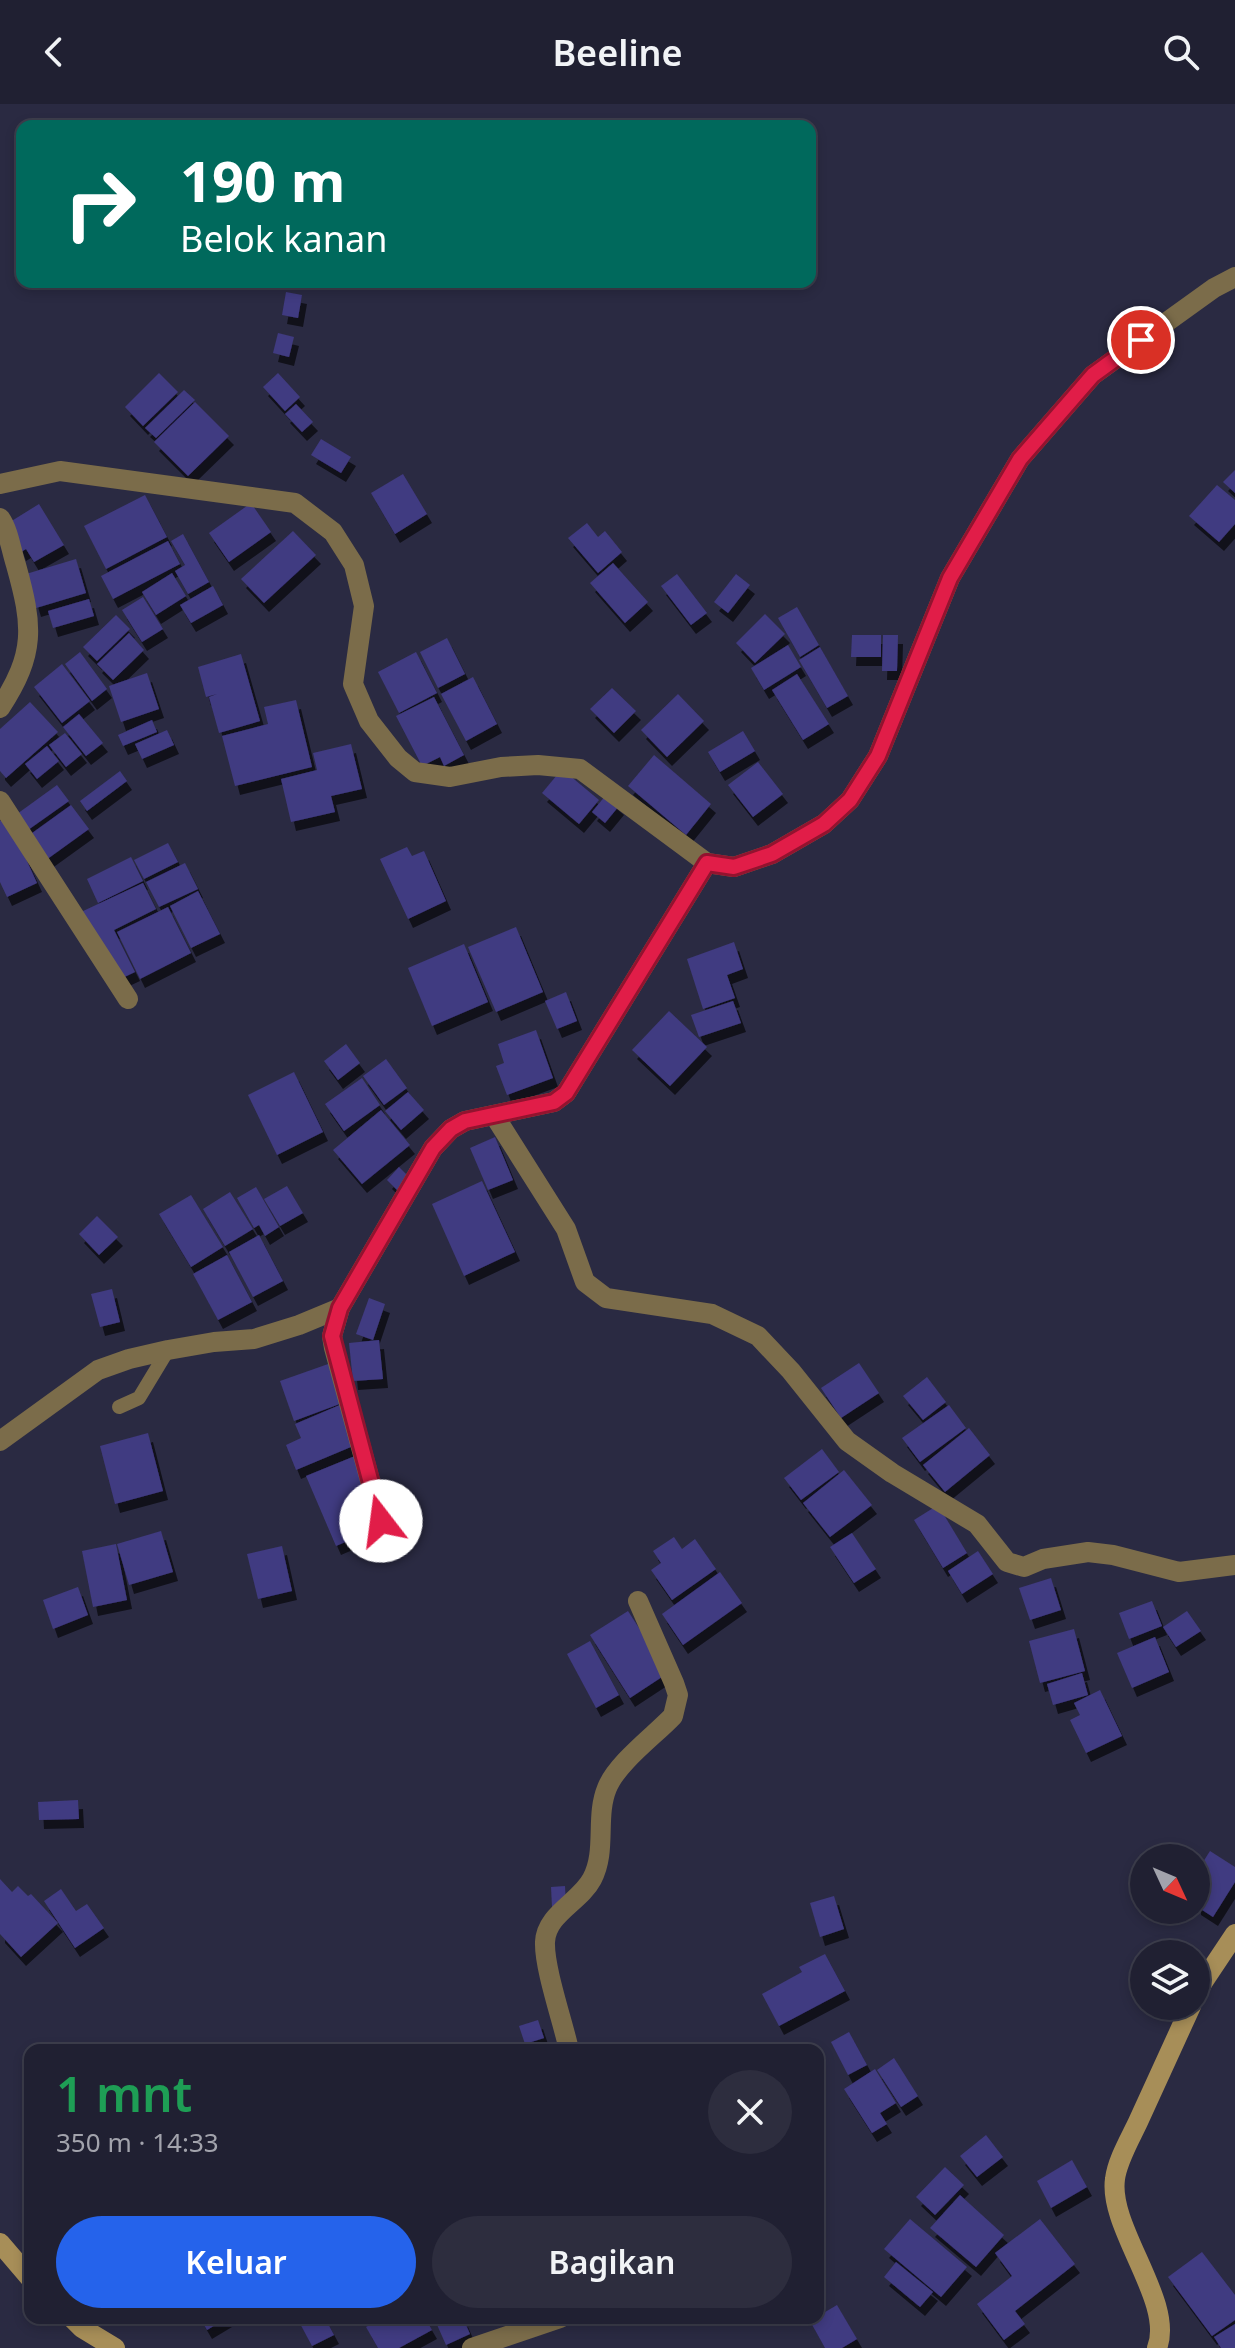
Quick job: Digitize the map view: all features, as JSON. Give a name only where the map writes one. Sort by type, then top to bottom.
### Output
[{"type":"main road","points":[[1210,1972],[1235,1934]]},
{"type":"main road","points":[[1157,2348],[1160,2341],[1157,2312],[1119,2214],[1114,2180],[1129,2140],[1185,2020]]},
{"type":"main road","points":[[0,2243],[24,2271]]},
{"type":"main road","points":[[78,2324],[115,2348]]},
{"type":"street","points":[[0,484],[60,471],[226,491],[295,503],[333,532],[354,565],[364,606],[353,684],[369,721],[398,758],[415,772],[450,777],[501,767],[538,765],[580,769],[707,863],[734,867],[772,854],[824,824],[850,800],[878,756],[950,578],[1020,459],[1093,375],[1214,288],[1235,277]]},
{"type":"street","points":[[0,518],[28,607],[29,645],[11,691],[0,708]]},
{"type":"street","points":[[0,801],[128,999]]},
{"type":"street","points":[[381,1521],[334,1348],[332,1336],[340,1308],[433,1148],[451,1129],[465,1121],[554,1102],[566,1093],[707,863]]},
{"type":"street","points":[[494,1115],[566,1229],[585,1282],[595,1291],[606,1298],[712,1314],[758,1336],[791,1371],[847,1441],[892,1473],[977,1524],[1007,1562],[1024,1567],[1043,1559],[1088,1552],[1113,1555],[1179,1572],[1235,1565]]},
{"type":"street","points":[[0,1441],[98,1370],[168,1350],[254,1339],[340,1308]]},
{"type":"street","points":[[568,2044],[547,1959],[547,1930],[586,1889],[596,1871],[604,1801],[611,1781],[673,1716],[677,1706],[674,1683],[638,1601]]},
{"type":"street","points":[[472,2348],[542,2324]]},
{"type":"lane","points":[[119,1407],[139,1398],[168,1350]]},
{"type":"building","points":[[286,292],[302,295],[298,318],[282,315]]},
{"type":"building","points":[[278,333],[294,337],[289,357],[273,353]]},
{"type":"building","points":[[159,373],[178,392],[143,426],[125,407]]},
{"type":"building","points":[[278,373],[300,397],[285,411],[263,387]]},
{"type":"building","points":[[184,390],[195,400],[156,438],[145,428]]},
{"type":"building","points":[[195,402],[229,436],[188,476],[154,442]]},
{"type":"building","points":[[296,404],[313,422],[302,432],[285,414]]},
{"type":"building","points":[[321,439],[351,457],[341,473],[311,455]]},
{"type":"building","points":[[1235,470],[1235,493],[1223,482]]},
{"type":"building","points":[[403,474],[427,514],[395,534],[371,493]]},
{"type":"building","points":[[1217,485],[1235,500],[1235,524],[1219,542],[1189,516]]},
{"type":"building","points":[[145,495],[167,537],[106,569],[84,526]]},
{"type":"building","points":[[251,503],[271,532],[229,562],[209,533]]},
{"type":"building","points":[[39,504],[64,545],[34,562],[26,549],[21,552],[10,522]]},
{"type":"building","points":[[587,523],[598,537],[605,531],[622,552],[598,573],[568,538]]},
{"type":"building","points":[[293,531],[316,555],[264,603],[241,579]]},
{"type":"building","points":[[183,534],[209,582],[188,594],[175,571],[185,565],[171,541]]},
{"type":"building","points":[[168,541],[180,564],[113,599],[101,576]]},
{"type":"building","points":[[76,559],[86,593],[36,608],[26,574]]},
{"type":"building","points":[[613,563],[648,602],[625,623],[590,583]]},
{"type":"building","points":[[172,573],[186,596],[156,615],[142,592]]},
{"type":"building","points":[[677,574],[707,613],[691,625],[661,586]]},
{"type":"building","points":[[736,574],[750,585],[728,613],[714,602]]},
{"type":"building","points":[[213,586],[223,605],[191,623],[180,605]]},
{"type":"building","points":[[143,597],[163,629],[142,642],[122,610]]},
{"type":"building","points":[[89,599],[94,616],[53,628],[48,611]]},
{"type":"building","points":[[797,607],[819,645],[800,657],[778,618]]},
{"type":"building","points":[[765,614],[785,634],[755,663],[736,643]]},
{"type":"building","points":[[116,615],[130,629],[97,661],[83,647]]},
{"type":"building","points":[[129,633],[144,650],[113,680],[97,664]]},
{"type":"building","points":[[852,635],[881,635],[881,657],[851,657]]},
{"type":"building","points":[[883,635],[898,635],[897,671],[882,671]]},
{"type":"building","points":[[447,638],[465,674],[438,688],[420,652]]},
{"type":"building","points":[[788,645],[801,667],[764,690],[751,668]]},
{"type":"building","points":[[820,647],[848,696],[827,708],[799,660]]},
{"type":"building","points":[[80,652],[107,689],[92,701],[65,664]]},
{"type":"building","points":[[416,652],[437,693],[399,713],[378,672]]},
{"type":"building","points":[[241,654],[260,721],[219,733],[209,697],[217,694],[206,697],[198,667]]},
{"type":"building","points":[[62,664],[90,701],[62,723],[34,687]]},
{"type":"building","points":[[147,673],[159,709],[121,722],[109,686]]},
{"type":"building","points":[[797,674],[829,724],[803,740],[772,690]]},
{"type":"building","points":[[473,677],[497,724],[466,741],[441,694]]},
{"type":"building","points":[[612,688],[636,711],[614,733],[590,709]]},
{"type":"building","points":[[678,694],[704,721],[667,757],[641,730]]},
{"type":"building","points":[[434,697],[464,755],[444,766],[440,757],[422,766],[396,716]]},
{"type":"building","points":[[296,700],[312,767],[235,786],[222,736],[268,724],[264,707]]},
{"type":"building","points":[[30,702],[58,732],[6,778],[0,771],[0,729]]},
{"type":"building","points":[[79,714],[103,743],[86,756],[63,727]]},
{"type":"building","points":[[152,720],[157,732],[123,746],[118,735]]},
{"type":"building","points":[[167,730],[174,745],[142,759],[135,744]]},
{"type":"building","points":[[743,731],[755,751],[720,772],[708,752]]},
{"type":"building","points":[[65,733],[82,754],[66,767],[49,745]]},
{"type":"building","points":[[351,744],[362,789],[331,796],[335,812],[291,822],[281,779],[317,770],[313,753]]},
{"type":"building","points":[[47,746],[59,761],[37,779],[25,764]]},
{"type":"building","points":[[654,755],[711,804],[686,835],[628,786]]},
{"type":"building","points":[[758,762],[783,794],[753,817],[728,785]]},
{"type":"building","points":[[562,769],[599,800],[579,824],[542,793]]},
{"type":"building","points":[[120,771],[127,781],[87,811],[80,801]]},
{"type":"building","points":[[57,785],[69,801],[28,830],[17,814]]},
{"type":"building","points":[[606,795],[619,806],[605,823],[592,812]]},
{"type":"building","points":[[71,805],[89,829],[46,860],[28,836]]},
{"type":"building","points":[[7,817],[37,883],[7,897],[0,882],[0,821]]},
{"type":"building","points":[[168,843],[178,862],[144,879],[134,860]]},
{"type":"building","points":[[407,847],[412,856],[424,851],[446,901],[408,919],[380,859]]},
{"type":"building","points":[[131,857],[143,881],[98,903],[87,879]]},
{"type":"building","points":[[185,863],[198,889],[159,907],[146,882]]},
{"type":"building","points":[[143,883],[156,909],[114,930],[135,972],[116,981],[81,912]]},
{"type":"building","points":[[198,891],[220,934],[191,948],[170,906]]},
{"type":"building","points":[[168,907],[191,953],[140,979],[117,932]]},
{"type":"building","points":[[516,927],[543,992],[496,1012],[468,947]]},
{"type":"building","points":[[734,942],[743,969],[727,975],[735,998],[703,1009],[687,959]]},
{"type":"building","points":[[464,944],[488,1002],[432,1026],[408,968]]},
{"type":"building","points":[[566,992],[577,1021],[557,1029],[545,1001]]},
{"type":"building","points":[[733,1001],[741,1023],[699,1037],[691,1015]]},
{"type":"building","points":[[669,1011],[707,1047],[670,1086],[632,1050]]},
{"type":"building","points":[[536,1030],[553,1078],[507,1095],[496,1066],[504,1063],[498,1044]]},
{"type":"building","points":[[346,1044],[360,1063],[338,1080],[324,1061]]},
{"type":"building","points":[[386,1059],[407,1088],[384,1105],[363,1076]]},
{"type":"building","points":[[294,1072],[323,1132],[277,1155],[248,1095]]},
{"type":"building","points":[[362,1078],[380,1105],[344,1131],[325,1104]]},
{"type":"building","points":[[408,1092],[424,1110],[401,1130],[385,1111]]},
{"type":"building","points":[[381,1110],[410,1145],[362,1184],[333,1150]]},
{"type":"building","points":[[495,1137],[513,1180],[488,1190],[470,1148]]},
{"type":"building","points":[[399,1167],[410,1178],[397,1190],[387,1180]]},
{"type":"building","points":[[482,1181],[515,1252],[464,1276],[432,1204]]},
{"type":"building","points":[[287,1186],[303,1213],[280,1226],[264,1199]]},
{"type":"building","points":[[256,1187],[279,1227],[265,1236],[259,1225],[254,1228],[237,1198]]},
{"type":"building","points":[[230,1192],[253,1229],[225,1246],[203,1209]]},
{"type":"building","points":[[191,1195],[223,1247],[191,1267],[159,1214]]},
{"type":"building","points":[[97,1216],[118,1237],[99,1255],[79,1234]]},
{"type":"building","points":[[259,1235],[283,1281],[253,1297],[229,1252]]},
{"type":"building","points":[[227,1255],[252,1302],[218,1320],[193,1274]]},
{"type":"building","points":[[112,1289],[120,1322],[100,1327],[91,1294]]},
{"type":"building","points":[[369,1298],[385,1304],[373,1340],[356,1334]]},
{"type":"building","points":[[379,1340],[383,1379],[353,1381],[349,1343]]},
{"type":"building","points":[[331,1363],[345,1402],[294,1421],[280,1381]]},
{"type":"building","points":[[859,1363],[879,1393],[841,1418],[821,1388]]},
{"type":"building","points":[[927,1377],[946,1402],[923,1420],[903,1396]]},
{"type":"building","points":[[342,1404],[358,1444],[296,1470],[286,1445],[301,1438],[295,1424]]},
{"type":"building","points":[[949,1405],[966,1428],[920,1462],[902,1438]]},
{"type":"building","points":[[969,1428],[990,1455],[945,1492],[923,1465]]},
{"type":"building","points":[[148,1433],[163,1491],[115,1504],[100,1446]]},
{"type":"building","points":[[822,1449],[839,1472],[801,1500],[784,1478]]},
{"type":"building","points":[[355,1456],[374,1501],[347,1513],[357,1537],[336,1546],[306,1476]]},
{"type":"building","points":[[844,1470],[872,1505],[830,1537],[803,1503]]},
{"type":"building","points":[[938,1505],[967,1553],[943,1568],[914,1520]]},
{"type":"building","points":[[161,1531],[173,1572],[129,1585],[117,1544]]},
{"type":"building","points":[[852,1533],[876,1569],[854,1583],[830,1547]]},
{"type":"building","points":[[674,1537],[682,1549],[695,1539],[716,1569],[672,1600],[651,1570],[661,1563],[653,1551]]},
{"type":"building","points":[[116,1544],[127,1600],[93,1607],[82,1551]]},
{"type":"building","points":[[282,1546],[292,1591],[258,1599],[247,1554]]},
{"type":"building","points":[[978,1551],[993,1574],[962,1594],[948,1571]]},
{"type":"building","points":[[720,1572],[742,1603],[683,1645],[662,1614]]},
{"type":"building","points":[[1051,1578],[1061,1610],[1030,1620],[1019,1588]]},
{"type":"building","points":[[78,1587],[88,1615],[53,1629],[43,1600]]},
{"type":"building","points":[[1152,1601],[1162,1626],[1129,1639],[1119,1613]]},
{"type":"building","points":[[628,1611],[668,1673],[630,1698],[590,1635]]},
{"type":"building","points":[[1187,1611],[1201,1631],[1176,1647],[1163,1627]]},
{"type":"building","points":[[1074,1629],[1085,1671],[1040,1683],[1029,1641]]},
{"type":"building","points":[[1155,1637],[1169,1672],[1132,1688],[1117,1653]]},
{"type":"building","points":[[590,1641],[619,1695],[596,1708],[567,1654]]},
{"type":"building","points":[[1082,1673],[1088,1695],[1053,1705],[1047,1684]]},
{"type":"building","points":[[1100,1690],[1122,1736],[1086,1753],[1070,1720],[1080,1715],[1074,1703]]},
{"type":"building","points":[[78,1800],[79,1819],[39,1820],[38,1802]]},
{"type":"building","points":[[1210,1851],[1235,1867],[1235,1882],[1213,1917],[1210,1915]]},
{"type":"building","points":[[0,1879],[12,1892],[18,1886],[28,1896],[31,1894],[58,1923],[21,1957],[0,1934]]},
{"type":"building","points":[[565,1886],[566,1906],[552,1907],[551,1887]]},
{"type":"building","points":[[61,1889],[76,1911],[87,1904],[104,1928],[75,1948],[44,1901]]},
{"type":"building","points":[[834,1896],[844,1929],[820,1937],[810,1903]]},
{"type":"building","points":[[825,1954],[845,1991],[779,2026],[762,1994],[802,1972],[799,1967]]},
{"type":"building","points":[[538,2020],[544,2038],[525,2044],[519,2026]]},
{"type":"building","points":[[849,2032],[867,2065],[848,2075],[831,2042]]},
{"type":"building","points":[[894,2058],[918,2096],[901,2107],[877,2070]]},
{"type":"building","points":[[875,2069],[896,2103],[880,2113],[887,2124],[872,2133],[844,2089]]},
{"type":"building","points":[[986,2135],[1003,2157],[977,2177],[960,2156]]},
{"type":"building","points":[[1072,2160],[1087,2187],[1051,2208],[1037,2181]]},
{"type":"building","points":[[945,2167],[964,2185],[935,2215],[916,2197]]},
{"type":"building","points":[[960,2195],[1004,2235],[976,2267],[930,2228]]},
{"type":"building","points":[[910,2219],[967,2267],[941,2297],[884,2249]]},
{"type":"building","points":[[1040,2219],[1075,2264],[1015,2311],[1025,2324],[1004,2340],[977,2304],[1012,2276],[995,2253]]},
{"type":"building","points":[[1202,2252],[1235,2295],[1235,2320],[1212,2336],[1168,2277]]},
{"type":"building","points":[[896,2262],[933,2292],[920,2307],[884,2277]]},
{"type":"building","points":[[837,2305],[857,2339],[842,2348],[825,2348],[812,2324],[824,2324],[824,2313]]},
{"type":"building","points":[[204,2324],[217,2324],[207,2330]]},
{"type":"building","points":[[300,2324],[328,2324],[334,2335],[312,2346]]},
{"type":"building","points":[[371,2324],[428,2324],[432,2330],[399,2348],[378,2348],[366,2327]]},
{"type":"building","points":[[437,2324],[466,2324],[470,2334],[446,2345]]},
{"type":"building","points":[[1235,2324],[1235,2348],[1221,2348],[1214,2337]]},
{"type":"route","points":[[381,1521],[332,1336],[340,1308],[433,1148],[451,1129],[465,1121],[554,1102],[566,1093],[707,863],[734,867],[772,854],[824,824],[850,800],[878,756],[950,578],[1020,459],[1093,375],[1141,340]]}]
